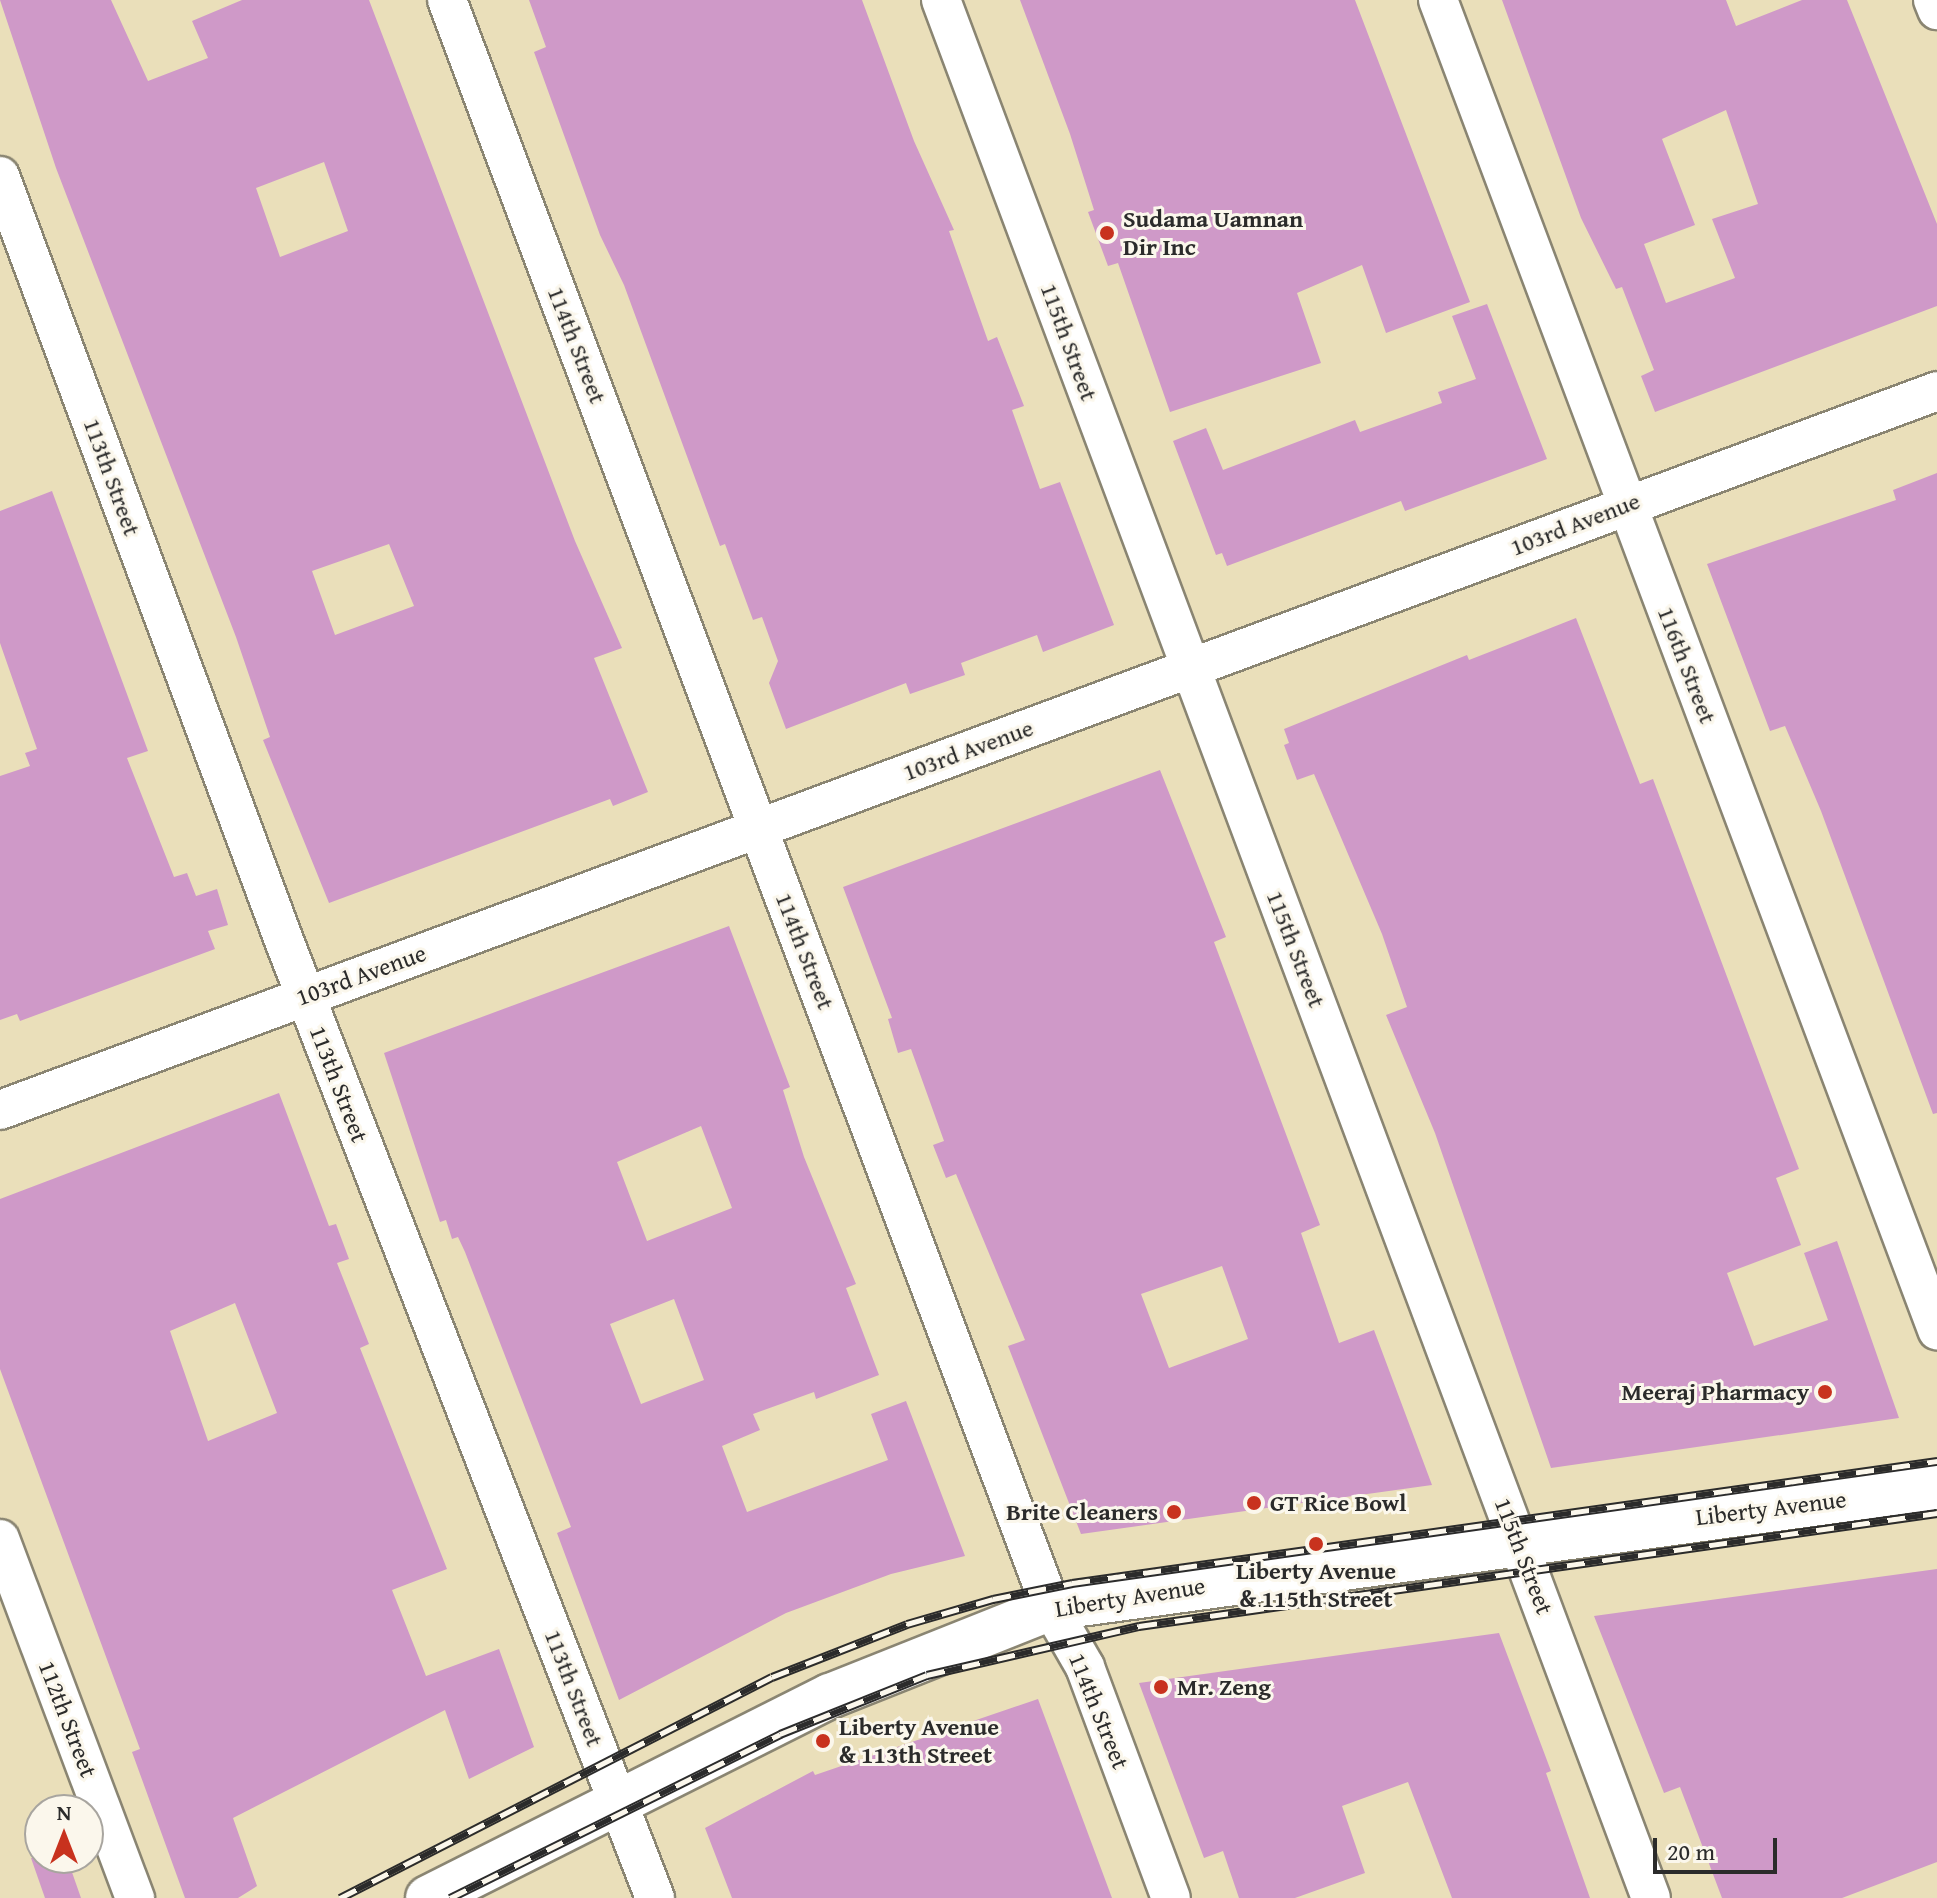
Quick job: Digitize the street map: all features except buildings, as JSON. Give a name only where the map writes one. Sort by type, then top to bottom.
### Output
[{"type":"street","name":"114th Street","points":[[447,0],[1051,1608],[1085,1667],[1171,1898]]},
{"type":"street","name":"115th Street","points":[[941,0],[1651,1898]]},
{"type":"street","name":"116th Street","points":[[1438,0],[1937,1330]]},
{"type":"street","points":[[1933,0],[1937,10]]},
{"type":"street","name":"113th Street","points":[[0,176],[305,996],[655,1898]]},
{"type":"street","name":"103rd Avenue","points":[[0,1110],[1937,391]]},
{"type":"street","name":"Liberty Avenue","points":[[428,1898],[617,1799],[830,1696],[1051,1608],[1518,1540],[1937,1487]]},
{"type":"street","name":"112th Street","points":[[0,1539],[135,1898]]},
{"type":"railway","points":[[340,1898],[772,1677],[907,1624],[993,1599],[1072,1583],[1937,1461]]},
{"type":"railway","points":[[450,1898],[780,1734],[927,1675],[1139,1626],[1937,1513]]},
{"type":"place","name":"Sudama Uamnan Dir Inc","points":[[1107,233]]},
{"type":"place","name":"Meeraj Pharmacy","points":[[1825,1392]]},
{"type":"place","name":"GT Rice Bowl","points":[[1254,1503]]},
{"type":"place","name":"Brite Cleaners","points":[[1174,1512]]},
{"type":"place","name":"Liberty Avenue & 115th Street","points":[[1316,1544]]},
{"type":"place","name":"Mr. Zeng","points":[[1161,1687]]},
{"type":"place","name":"Liberty Avenue & 113th Street","points":[[823,1741]]}]
